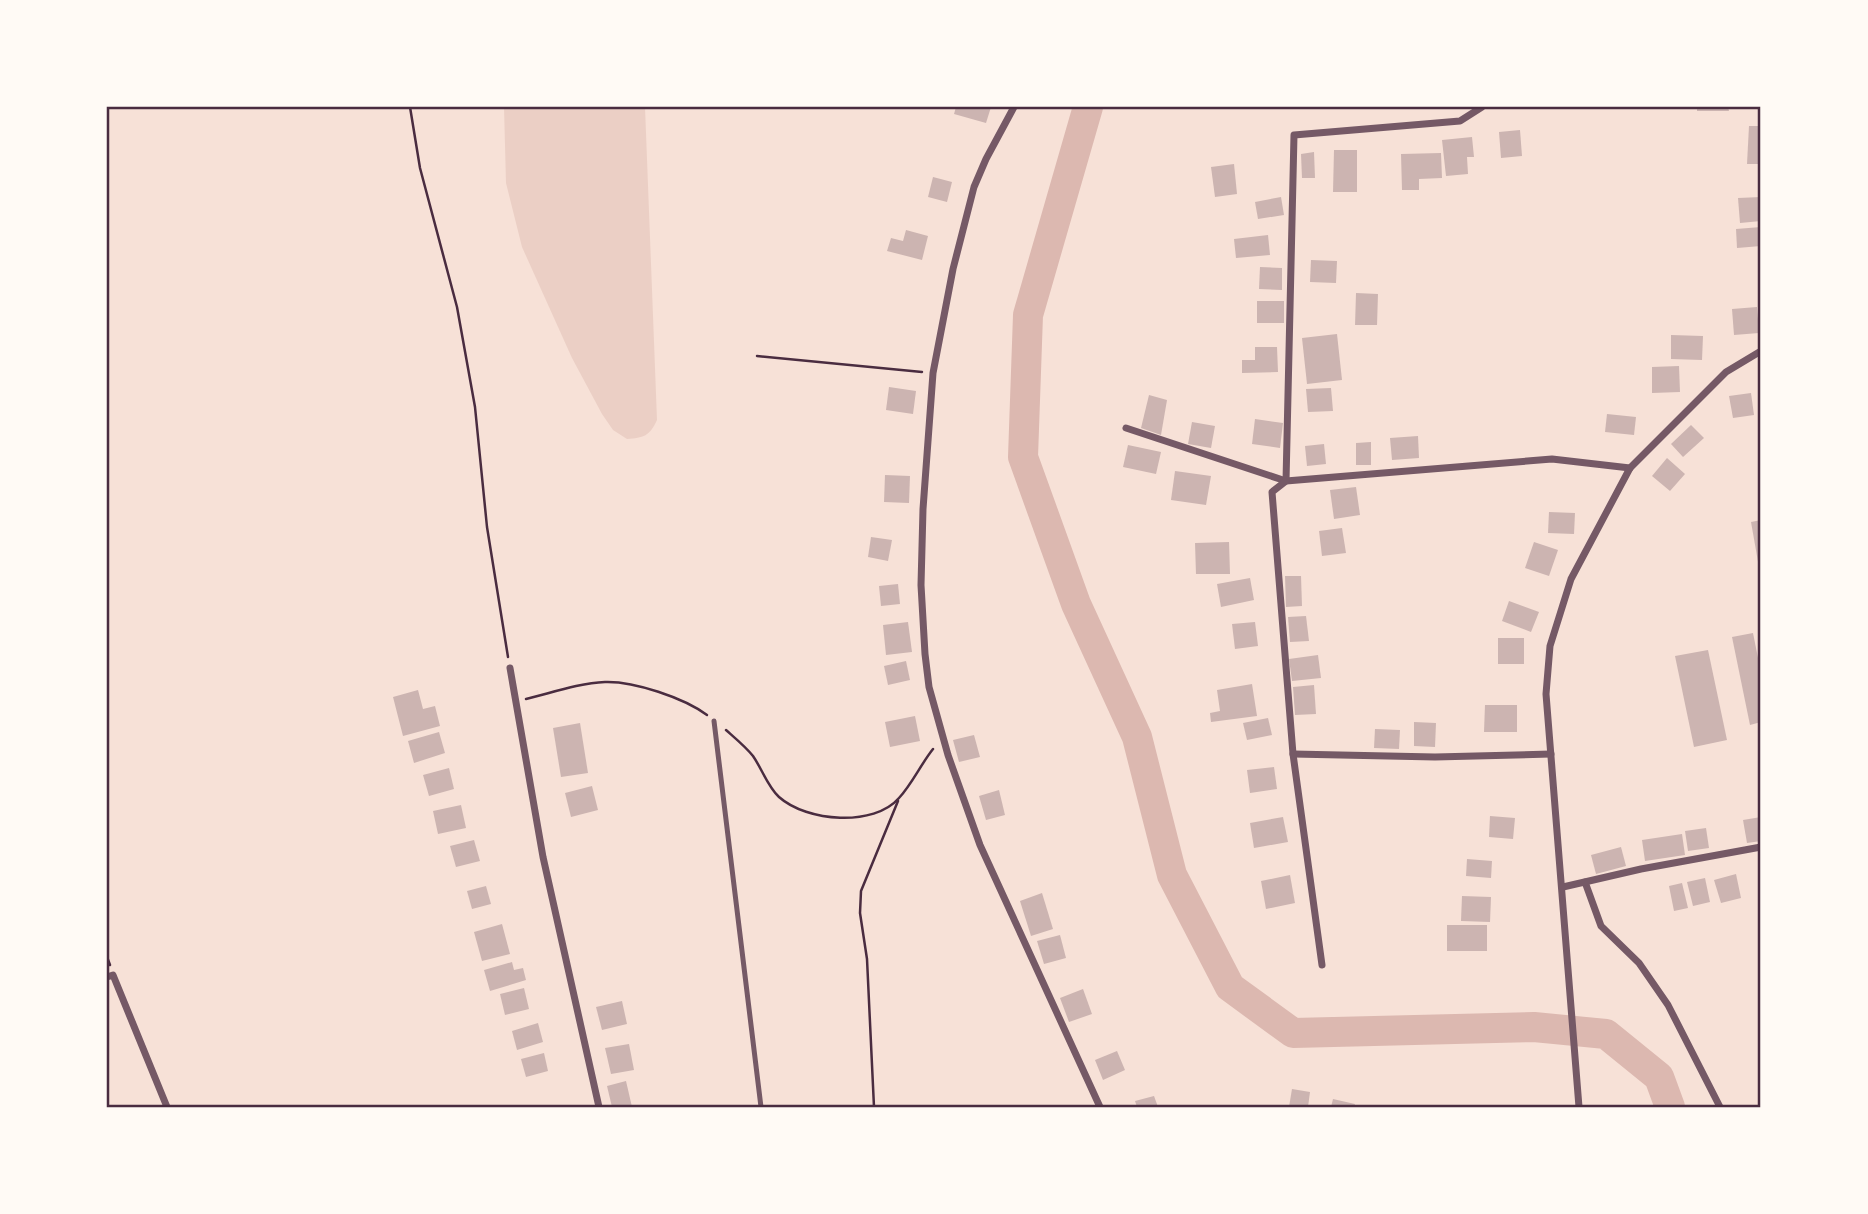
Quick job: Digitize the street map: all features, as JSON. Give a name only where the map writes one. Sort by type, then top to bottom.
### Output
[{"type":"street","points":[[1014,107],[974,187],[953,269],[933,373],[923,509],[921,585],[929,687],[960,793],[980,845],[1100,1107]]},
{"type":"street","points":[[1286,481],[1294,135],[1460,121],[1482,107]]},
{"type":"street","points":[[1579,1107],[1546,694],[1550,646],[1571,579],[1630,468],[1727,372],[1761,351]]},
{"type":"street","points":[[1126,428],[1286,481],[1552,459],[1630,468]]},
{"type":"street","points":[[1286,481],[1272,492],[1293,754],[1322,965]]},
{"type":"street","points":[[510,668],[543,857],[599,1107]]},
{"type":"street","points":[[1293,754],[1435,757],[1551,754]]},
{"type":"street","points":[[1563,887],[1641,869],[1761,847]]},
{"type":"street","points":[[1585,882],[1601,926],[1639,963],[1668,1005],[1720,1107]]},
{"type":"street","points":[[110,976],[167,1107]]},
{"type":"lane","points":[[714,721],[761,1107]]},
{"type":"path","points":[[410,107],[420,168],[462,332],[475,407],[487,527],[510,668]]},
{"type":"path","points":[[757,356],[933,373]]},
{"type":"path","points":[[516,701],[602,682],[617,682],[682,701],[714,721],[751,754],[778,796],[794,808],[810,814],[840,818],[885,811],[900,798]]},
{"type":"path","points":[[874,1107],[867,959],[860,913],[861,891],[900,798],[943,736]]},
{"type":"shaded area","points":[[504,107],[645,107],[657,420],[652,430],[642,437],[627,439],[613,430],[602,414],[572,358],[522,247],[506,183]]},
{"type":"building","points":[[956,107],[991,107],[986,123],[954,114]]},
{"type":"building","points":[[1697,107],[1728,107],[1729,111],[1697,111]]},
{"type":"building","points":[[1749,126],[1761,126],[1761,164],[1747,164]]},
{"type":"building","points":[[1520,130],[1522,156],[1501,158],[1499,132]]},
{"type":"building","points":[[1472,137],[1474,157],[1467,157],[1468,174],[1446,176],[1442,140]]},
{"type":"building","points":[[1334,150],[1357,150],[1357,192],[1333,192]]},
{"type":"building","points":[[1314,152],[1315,178],[1302,178],[1301,154]]},
{"type":"building","points":[[1441,153],[1442,178],[1419,179],[1419,190],[1402,190],[1401,154]]},
{"type":"building","points":[[1234,164],[1237,194],[1215,197],[1211,167]]},
{"type":"building","points":[[933,177],[952,182],[947,202],[928,197]]},
{"type":"building","points":[[1281,197],[1284,215],[1258,219],[1255,202]]},
{"type":"building","points":[[1761,197],[1761,221],[1740,223],[1738,198]]},
{"type":"building","points":[[1761,227],[1761,246],[1737,248],[1736,229]]},
{"type":"building","points":[[906,230],[928,236],[922,260],[887,251],[891,238],[903,241]]},
{"type":"building","points":[[1268,235],[1270,255],[1236,258],[1234,239]]},
{"type":"building","points":[[1311,260],[1337,261],[1336,283],[1310,282]]},
{"type":"building","points":[[1260,267],[1282,268],[1282,290],[1259,289]]},
{"type":"building","points":[[1356,293],[1378,294],[1377,325],[1355,325]]},
{"type":"building","points":[[1257,301],[1284,301],[1284,323],[1257,323]]},
{"type":"building","points":[[1757,307],[1759,333],[1734,335],[1732,309]]},
{"type":"building","points":[[1337,334],[1342,380],[1307,384],[1302,338]]},
{"type":"building","points":[[1671,335],[1703,336],[1702,360],[1671,359]]},
{"type":"building","points":[[1255,347],[1277,347],[1278,372],[1242,373],[1242,360],[1255,360]]},
{"type":"building","points":[[1679,366],[1680,392],[1652,393],[1652,367]]},
{"type":"building","points":[[889,387],[916,391],[913,414],[886,410]]},
{"type":"building","points":[[1331,388],[1333,411],[1308,412],[1306,389]]},
{"type":"building","points":[[1751,393],[1754,415],[1733,418],[1729,396]]},
{"type":"building","points":[[1149,395],[1167,400],[1161,435],[1141,428]]},
{"type":"building","points":[[1607,414],[1636,417],[1634,435],[1605,432]]},
{"type":"building","points":[[1255,419],[1283,423],[1280,448],[1252,444]]},
{"type":"building","points":[[1192,422],[1215,426],[1211,448],[1188,444]]},
{"type":"building","points":[[1691,425],[1704,438],[1683,457],[1671,444]]},
{"type":"building","points":[[1418,436],[1419,458],[1392,460],[1390,438]]},
{"type":"building","points":[[1371,442],[1371,465],[1356,465],[1356,443]]},
{"type":"building","points":[[1324,444],[1326,464],[1307,466],[1305,446]]},
{"type":"building","points":[[1128,445],[1161,452],[1156,474],[1123,467]]},
{"type":"building","points":[[1667,458],[1685,474],[1670,491],[1652,476]]},
{"type":"building","points":[[1175,471],[1211,476],[1206,505],[1171,500]]},
{"type":"building","points":[[885,475],[910,476],[909,503],[884,502]]},
{"type":"building","points":[[1356,487],[1360,515],[1334,519],[1330,490]]},
{"type":"building","points":[[1549,512],[1575,513],[1574,534],[1548,533]]},
{"type":"building","points":[[1761,520],[1761,573],[1760,573],[1751,522]]},
{"type":"building","points":[[1342,528],[1346,553],[1322,556],[1319,531]]},
{"type":"building","points":[[871,537],[892,540],[888,561],[868,557]]},
{"type":"building","points":[[1229,542],[1230,574],[1196,574],[1195,543]]},
{"type":"building","points":[[1534,542],[1558,550],[1549,576],[1525,568]]},
{"type":"building","points":[[1285,576],[1301,576],[1302,606],[1286,607]]},
{"type":"building","points":[[1250,578],[1254,600],[1221,607],[1217,584]]},
{"type":"building","points":[[898,584],[900,604],[881,606],[879,586]]},
{"type":"building","points":[[1509,601],[1539,612],[1531,632],[1502,621]]},
{"type":"building","points":[[1306,616],[1309,641],[1290,642],[1288,617]]},
{"type":"building","points":[[908,622],[912,652],[886,655],[883,625]]},
{"type":"building","points":[[1255,622],[1258,646],[1235,649],[1232,624]]},
{"type":"building","points":[[1753,633],[1761,673],[1761,722],[1750,725],[1732,637]]},
{"type":"building","points":[[1498,638],[1524,638],[1524,664],[1498,664]]},
{"type":"building","points":[[1708,650],[1727,740],[1694,747],[1675,656]]},
{"type":"building","points":[[1318,655],[1321,678],[1292,681],[1289,659]]},
{"type":"building","points":[[906,661],[910,680],[888,685],[884,666]]},
{"type":"building","points":[[1252,684],[1257,716],[1211,722],[1210,713],[1220,711],[1217,690]]},
{"type":"building","points":[[1314,685],[1316,714],[1295,715],[1293,687]]},
{"type":"building","points":[[418,690],[423,709],[435,706],[440,726],[403,736],[393,697]]},
{"type":"building","points":[[1485,705],[1517,705],[1517,732],[1484,732]]},
{"type":"building","points":[[915,716],[920,741],[890,747],[885,722]]},
{"type":"building","points":[[1268,718],[1272,735],[1247,740],[1243,723]]},
{"type":"building","points":[[1414,722],[1436,723],[1435,747],[1414,746]]},
{"type":"building","points":[[580,723],[588,773],[561,777],[553,728]]},
{"type":"building","points":[[1375,729],[1400,730],[1399,749],[1374,748]]},
{"type":"building","points":[[439,732],[445,753],[414,763],[408,741]]},
{"type":"building","points":[[974,735],[980,757],[959,762],[953,740]]},
{"type":"building","points":[[1274,767],[1277,789],[1250,793],[1247,770]]},
{"type":"building","points":[[449,768],[454,789],[429,796],[423,775]]},
{"type":"building","points":[[592,786],[598,810],[571,817],[565,793]]},
{"type":"building","points":[[999,790],[1005,815],[986,820],[979,796]]},
{"type":"building","points":[[461,805],[466,828],[438,834],[433,811]]},
{"type":"building","points":[[1490,816],[1515,818],[1513,839],[1489,837]]},
{"type":"building","points":[[1283,817],[1288,842],[1254,848],[1250,823]]},
{"type":"building","points":[[1761,817],[1761,841],[1747,843],[1743,820]]},
{"type":"building","points":[[1706,828],[1709,848],[1688,851],[1685,831]]},
{"type":"building","points":[[1682,834],[1685,855],[1645,861],[1642,840]]},
{"type":"building","points":[[474,840],[480,861],[456,867],[450,846]]},
{"type":"building","points":[[1621,847],[1626,866],[1596,874],[1591,855]]},
{"type":"building","points":[[1467,859],[1492,861],[1491,878],[1466,876]]},
{"type":"building","points":[[1736,874],[1741,898],[1721,903],[1714,880]]},
{"type":"building","points":[[1290,875],[1295,903],[1266,909],[1261,881]]},
{"type":"building","points":[[1705,878],[1710,902],[1693,906],[1687,882]]},
{"type":"building","points":[[1682,883],[1688,908],[1674,911],[1669,886]]},
{"type":"building","points":[[486,886],[491,904],[472,909],[467,891]]},
{"type":"building","points":[[1042,893],[1053,929],[1031,936],[1020,901]]},
{"type":"building","points":[[1462,896],[1491,897],[1490,922],[1461,921]]},
{"type":"building","points":[[502,924],[510,954],[482,961],[474,932]]},
{"type":"building","points":[[1447,925],[1487,925],[1487,951],[1447,951]]},
{"type":"building","points":[[1060,935],[1066,958],[1044,964],[1037,941]]},
{"type":"building","points":[[512,962],[514,970],[523,968],[526,980],[490,991],[484,970]]},
{"type":"building","points":[[524,988],[529,1009],[505,1015],[500,994]]},
{"type":"building","points":[[1083,989],[1092,1014],[1069,1022],[1060,998]]},
{"type":"building","points":[[622,1001],[627,1024],[602,1030],[596,1007]]},
{"type":"building","points":[[538,1023],[543,1042],[517,1050],[512,1031]]},
{"type":"building","points":[[629,1044],[634,1070],[611,1074],[605,1048]]},
{"type":"building","points":[[1117,1051],[1125,1070],[1103,1080],[1095,1060]]},
{"type":"building","points":[[544,1053],[548,1071],[526,1077],[521,1059]]},
{"type":"building","points":[[626,1081],[632,1107],[612,1107],[607,1086]]},
{"type":"building","points":[[1292,1089],[1310,1092],[1308,1107],[1289,1107]]},
{"type":"building","points":[[1154,1096],[1158,1107],[1137,1107],[1135,1101]]},
{"type":"building","points":[[1333,1099],[1355,1104],[1354,1107],[1331,1107]]},
{"type":"waterway","points":[[1088,107],[1028,315],[1023,457],[1076,604],[1137,737],[1172,875],[1230,987],[1293,1033],[1534,1027],[1606,1034],[1659,1077],[1670,1107]]}]
